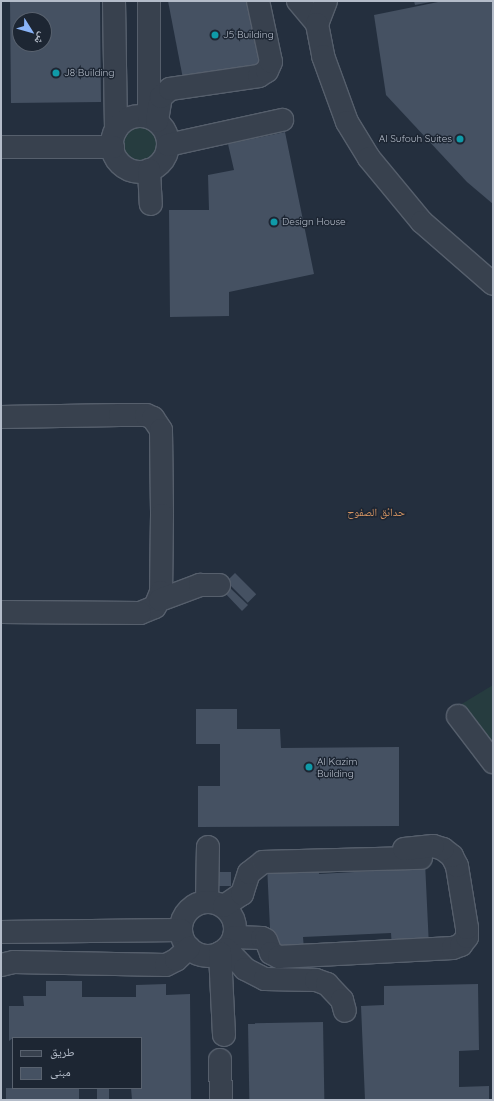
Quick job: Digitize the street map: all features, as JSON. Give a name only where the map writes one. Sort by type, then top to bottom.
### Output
[{"type":"street","points":[[1,147],[114,138],[131,118],[153,119],[164,128],[168,145],[163,161],[149,170],[141,172],[126,168],[119,162],[114,138],[114,1]]},
{"type":"street","points":[[149,1],[161,97],[153,119]]},
{"type":"street","points":[[160,90],[259,76],[267,71],[271,62],[258,1]]},
{"type":"street","points":[[298,1],[317,24],[323,56],[334,89],[347,122],[369,158],[422,222],[493,284]]},
{"type":"street","points":[[317,24],[327,2]]},
{"type":"street","points":[[168,145],[282,120]]},
{"type":"street","points":[[149,170],[151,204]]},
{"type":"street","points":[[1,417],[146,415],[158,424],[162,438],[160,600]]},
{"type":"street","points":[[1,612],[140,613],[155,607],[160,600],[200,585],[219,585]]},
{"type":"street","points":[[458,716],[493,762]]},
{"type":"street","points":[[1,932],[210,945],[262,938],[266,940],[271,954],[279,957],[452,948],[461,945],[467,937],[467,928],[457,866],[452,856],[443,849],[433,846],[404,849]]},
{"type":"street","points":[[1,965],[14,962],[166,965],[210,945],[234,920],[215,904],[208,847]]},
{"type":"street","points":[[340,1011],[335,991],[316,980],[276,981],[254,975],[210,945],[184,918],[191,907],[215,904],[242,894],[249,873],[263,862],[428,858],[437,859],[443,865],[452,909]]},
{"type":"street","points":[[210,945],[218,1034]]},
{"type":"street","points":[[214,1071],[221,1100]]},
{"type":"green space","points":[[137,126],[145,126],[155,131],[159,138],[159,152],[155,159],[145,164],[137,164],[127,159],[125,156],[122,149],[122,141],[127,131],[130,129]]},
{"type":"green space","points":[[493,685],[493,743],[479,730],[460,705]]},
{"type":"building","name":"J8 Building","points":[[10,1],[100,1],[101,102],[11,103]]},
{"type":"building","name":"J5 Building","points":[[168,1],[249,1],[262,69],[184,84]]},
{"type":"building","points":[[414,1],[431,1],[431,2],[415,5]]},
{"type":"building","name":"Al Sufouh Suites","points":[[443,1],[493,1],[493,204],[467,182],[386,95],[374,15]]},
{"type":"building","points":[[285,132],[314,274],[229,292],[229,316],[170,317],[169,210],[209,210],[208,175],[234,170],[228,144]]},
{"type":"building","points":[[235,573],[256,594],[248,603],[227,581]]},
{"type":"building","points":[[228,586],[248,605],[242,611],[223,591]]},
{"type":"building","name":"Al Kazim Building","points":[[196,709],[237,709],[237,729],[280,729],[281,748],[399,747],[399,826],[198,827],[198,786],[220,786],[220,744],[196,744]]},
{"type":"building","points":[[318,862],[319,874],[390,870],[390,864],[425,862],[429,947],[392,948],[391,933],[303,937],[304,949],[271,950],[267,865]]},
{"type":"building","points":[[217,872],[231,872],[231,886],[217,886]]},
{"type":"building","points":[[46,981],[82,981],[82,997],[136,997],[136,985],[166,984],[166,995],[190,994],[191,1100],[132,1100],[131,1089],[142,1089],[142,1037],[12,1037],[9,1041],[9,1006],[24,1006],[23,996],[46,996]]},
{"type":"building","points":[[478,984],[479,1050],[459,1051],[459,1087],[489,1086],[489,1100],[365,1100],[361,1006],[384,1005],[384,986]]},
{"type":"building","points":[[323,1022],[324,1100],[249,1100],[248,1023]]},
{"type":"building","points":[[6,1088],[79,1089],[79,1100],[6,1100]]},
{"type":"building","points":[[97,1089],[109,1089],[109,1100],[97,1100]]},
{"type":"place","name":"J5 Building","points":[[215,35]]},
{"type":"place","name":"J8 Building","points":[[56,73]]},
{"type":"place","name":"Al Sufouh Suites","points":[[460,139]]},
{"type":"place","name":"Design House","points":[[274,222]]},
{"type":"place","name":"Al Kazim Building","points":[[309,767]]},
{"type":"district","name":"حدائق الصفوح","points":[[376,512]]}]
